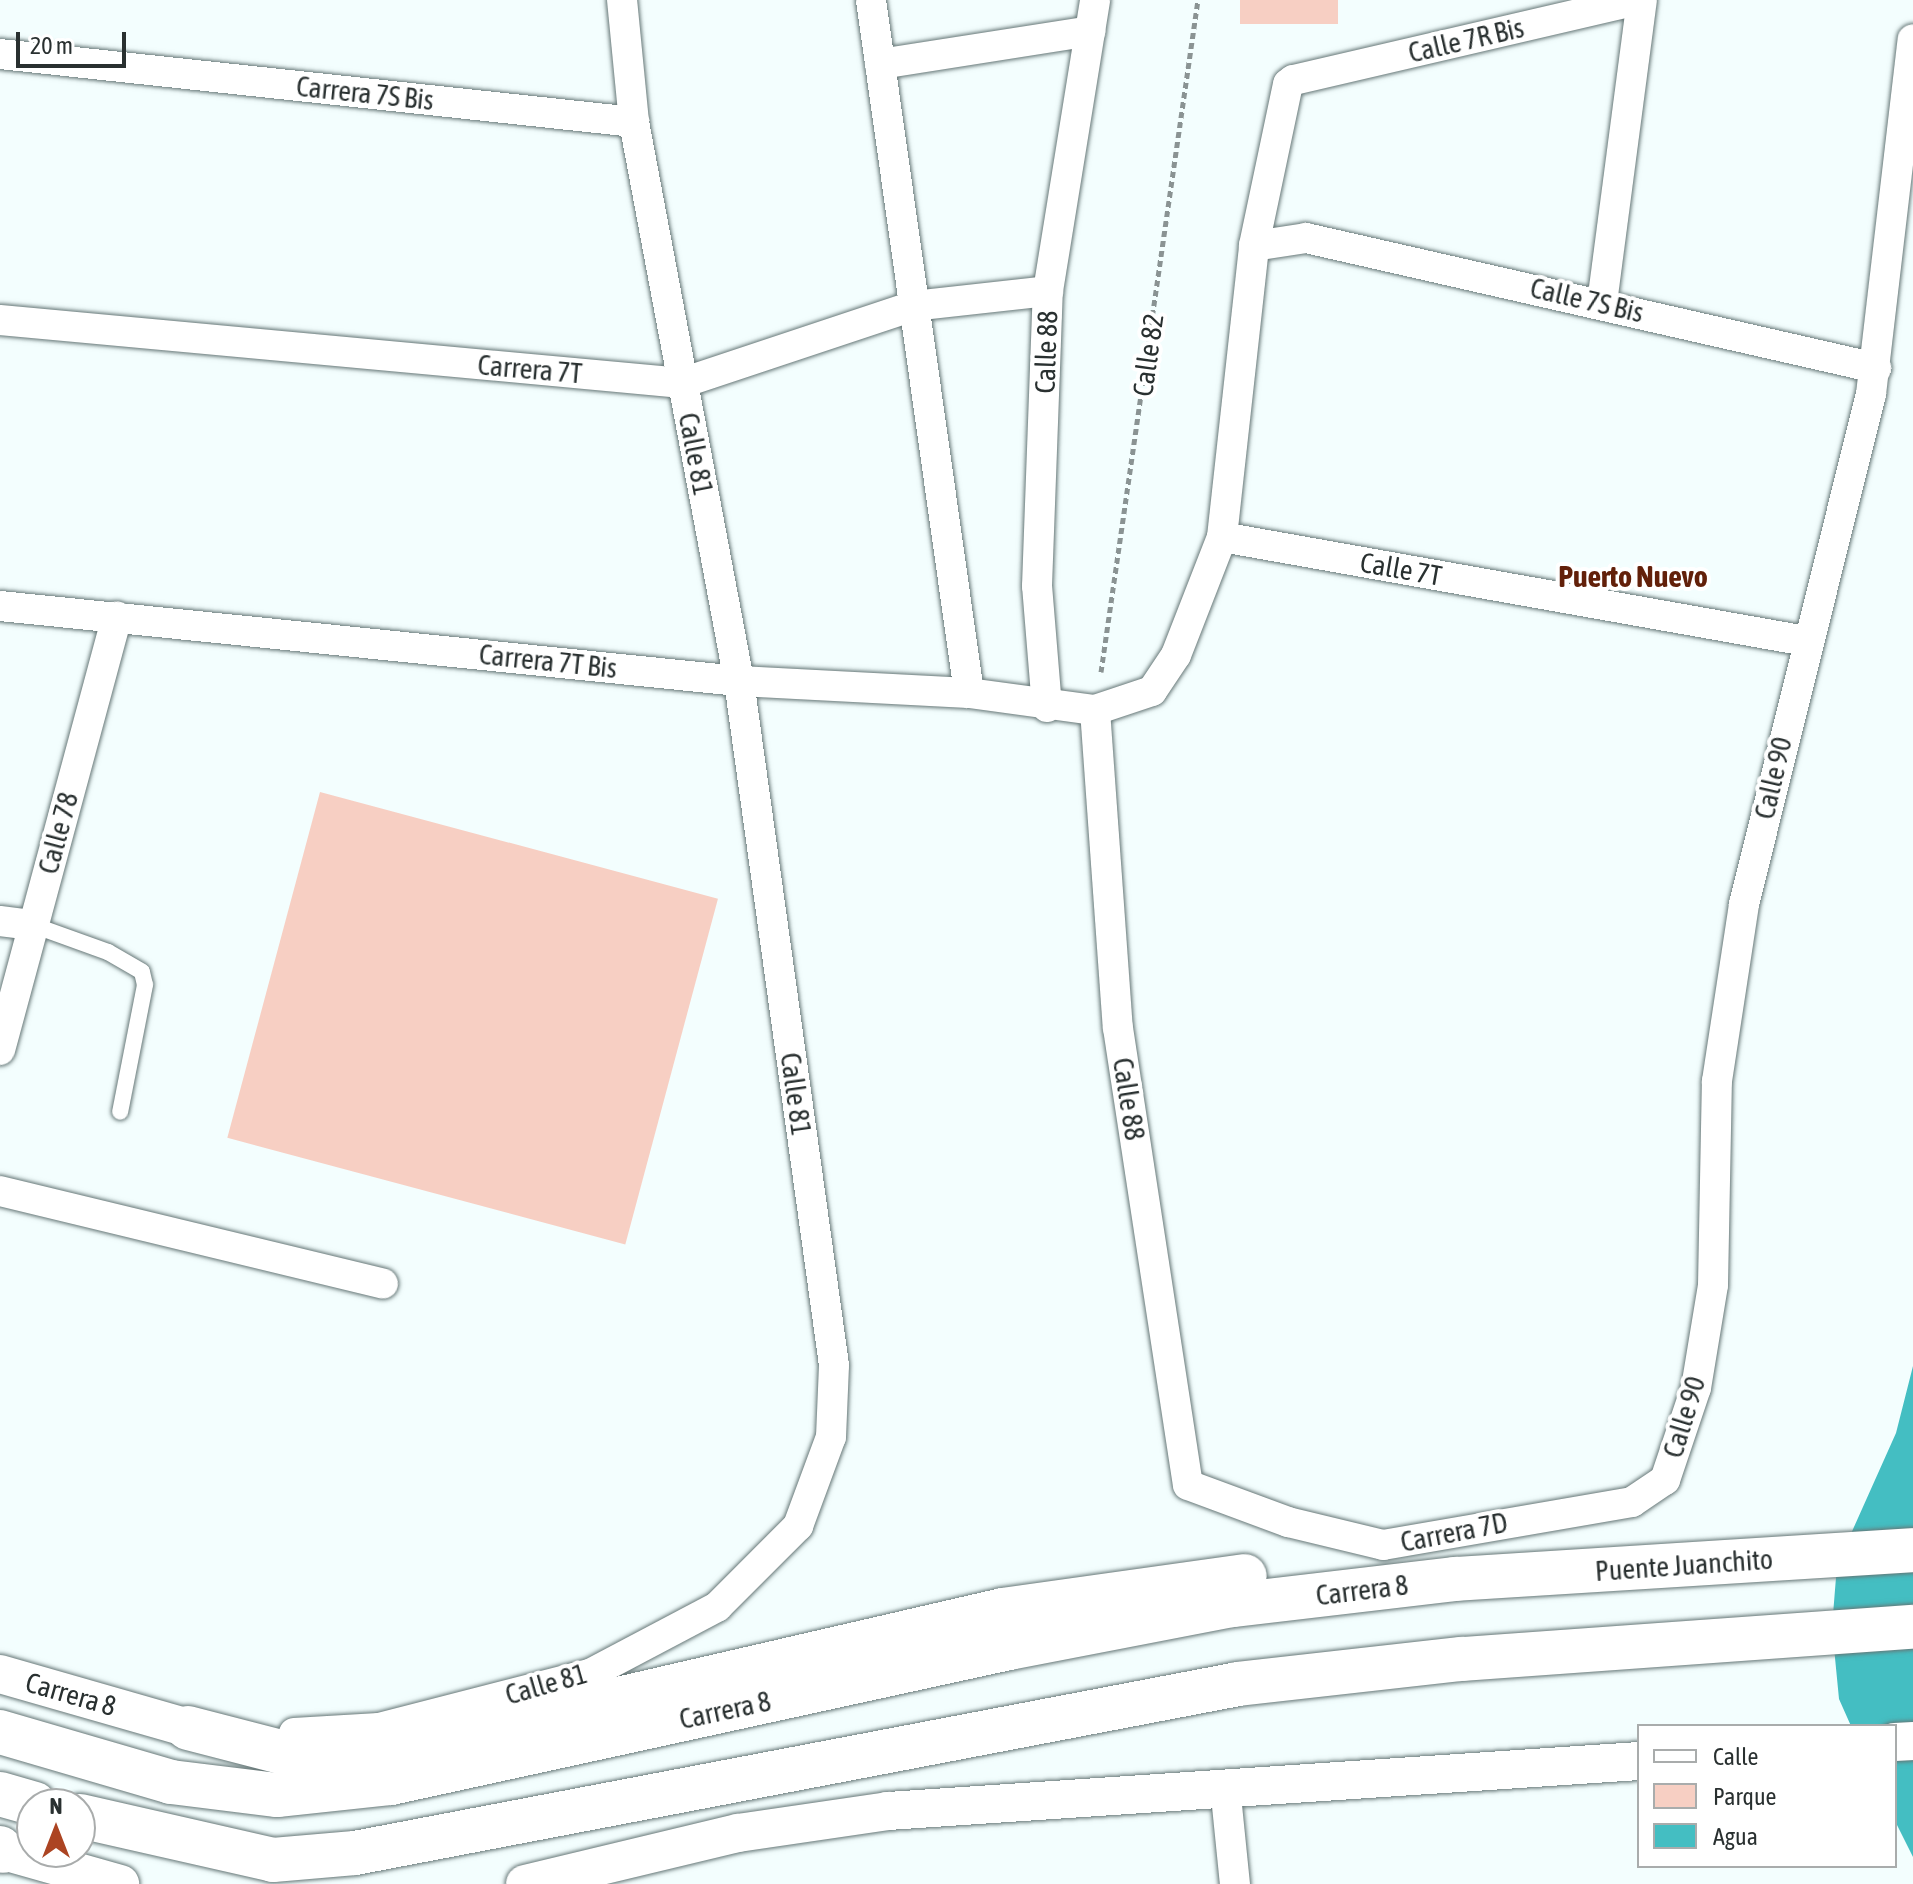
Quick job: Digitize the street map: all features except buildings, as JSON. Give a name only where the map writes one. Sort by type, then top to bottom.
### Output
[{"type":"main road","name":"Puente Juanchito","points":[[1455,1579],[1913,1550]]},
{"type":"main road","points":[[188,1728],[281,1752],[385,1753],[1003,1610],[1231,1576],[1455,1579]]},
{"type":"main road","name":"Carrera 8","points":[[0,1732],[171,1782],[277,1795],[362,1786],[1233,1605],[1455,1579]]},
{"type":"main road","points":[[96,1820],[273,1860],[355,1853],[1238,1684],[1462,1659],[1913,1627]]},
{"type":"street","name":"Calle 81","points":[[188,1728],[282,1733],[379,1728],[590,1674],[717,1607],[798,1526],[831,1437],[834,1365],[739,681],[634,122],[622,0]]},
{"type":"street","points":[[871,0],[969,693]]},
{"type":"street","name":"Calle 88","points":[[1047,707],[1037,586],[1048,291],[1095,0]]},
{"type":"street","points":[[1602,303],[1640,0]]},
{"type":"street","name":"Calle 7R Bis","points":[[1254,246],[1288,84],[1293,80],[1640,0]]},
{"type":"street","points":[[880,64],[1090,31]]},
{"type":"street","name":"Calle 90","points":[[1632,1502],[1665,1480],[1696,1388],[1713,1285],[1717,1081],[1744,904],[1806,641],[1876,368],[1913,39]]},
{"type":"street","name":"Carrera 7S Bis","points":[[0,54],[634,122]]},
{"type":"street","name":"Calle 7S Bis","points":[[1254,246],[1297,237],[1602,303],[1876,368]]},
{"type":"street","points":[[1095,710],[1152,691],[1176,655],[1222,537],[1254,246]]},
{"type":"street","name":"Carrera 7T","points":[[0,320],[682,383],[913,306],[1048,291]]},
{"type":"street","name":"Calle 7T","points":[[1222,537],[1806,641]]},
{"type":"street","name":"Carrera 7T Bis","points":[[0,606],[739,681],[969,693],[1047,707],[1095,710]]},
{"type":"street","name":"Calle 78","points":[[0,1050],[117,616]]},
{"type":"street","name":"Calle 88","points":[[1095,710],[1118,1028],[1188,1485]]},
{"type":"street","points":[[0,921],[33,925]]},
{"type":"street","points":[[0,1191],[383,1284]]},
{"type":"street","name":"Carrera 7D","points":[[1188,1485],[1288,1522],[1383,1545],[1632,1502]]},
{"type":"street","name":"Carrera 8","points":[[0,1674],[188,1728]]},
{"type":"street","points":[[525,1884],[738,1833],[873,1813],[1225,1786],[1637,1761]]},
{"type":"street","points":[[1225,1786],[1235,1884]]},
{"type":"street","points":[[1,1850],[120,1884]]},
{"type":"lane","points":[[33,925],[108,952],[142,972],[145,985],[120,1112]]},
{"type":"path","name":"Calle 82","points":[[1095,710],[1198,0]]},
{"type":"green space","points":[[1240,0],[1338,0],[1338,24],[1240,24]]},
{"type":"green space","points":[[320,792],[718,899],[625,1244],[227,1138]]},
{"type":"water","points":[[1913,1366],[1913,1857],[1897,1825],[1897,1724],[1850,1724],[1839,1699],[1832,1627],[1837,1565],[1896,1433]]},
{"type":"district","name":"Puerto Nuevo","points":[[1633,576]]}]
